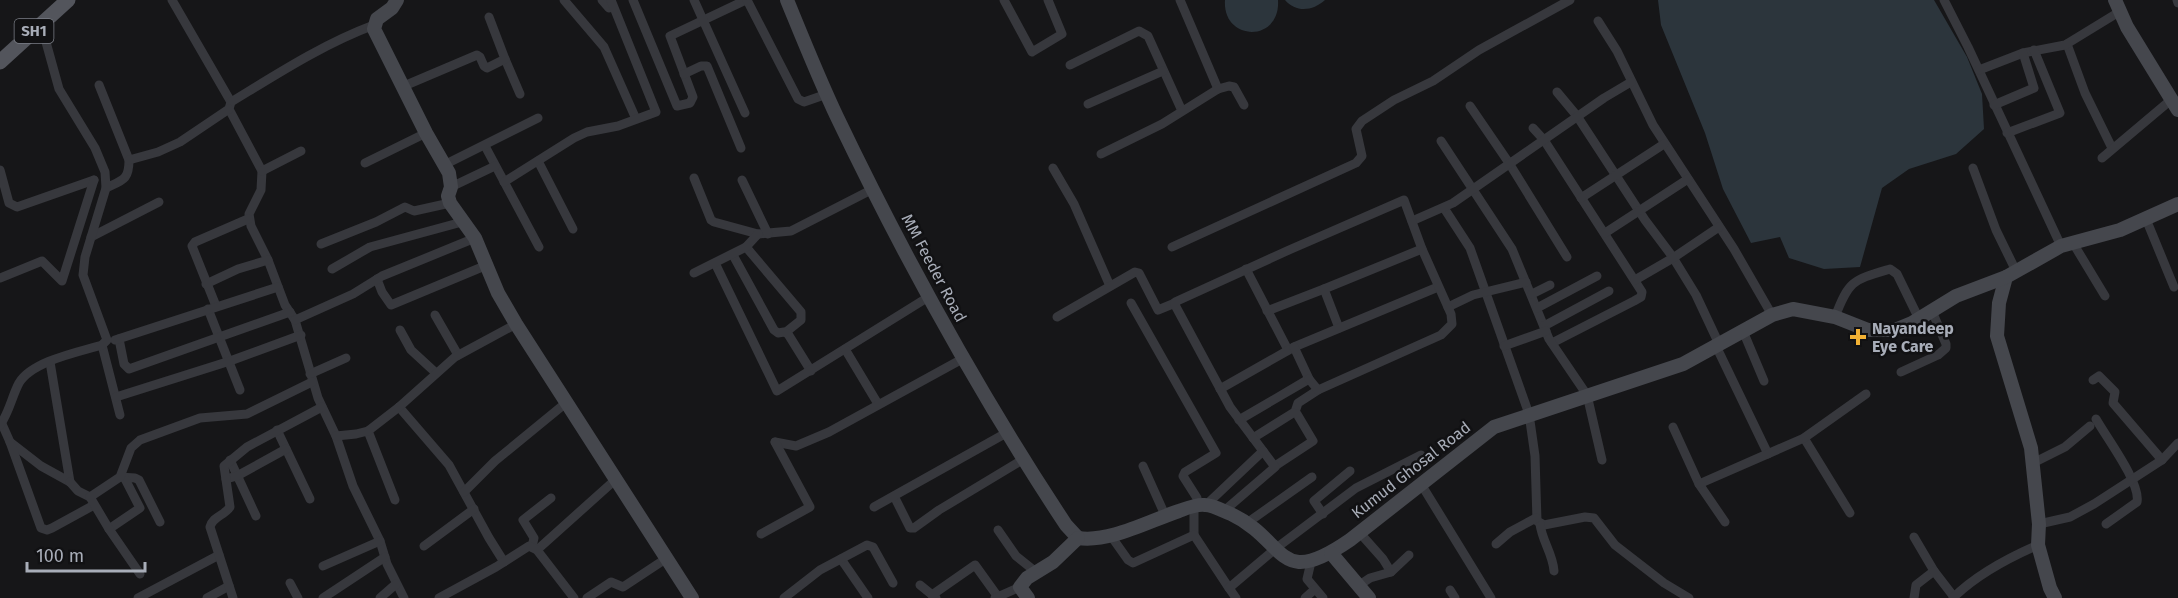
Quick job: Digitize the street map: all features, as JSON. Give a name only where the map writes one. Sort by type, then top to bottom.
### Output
[{"type":"main road","name":"SH1","points":[[0,48],[53,0]]},
{"type":"main road","name":"SH1","points":[[0,62],[68,0]]},
{"type":"street","points":[[172,0],[230,106],[262,171],[261,190],[250,208],[248,219],[301,335],[311,378],[322,407],[336,436],[353,486],[380,541],[396,585],[404,598]]},
{"type":"street","points":[[129,160],[158,152],[180,142],[230,106],[313,53],[374,25],[377,19],[392,8],[397,0]]},
{"type":"street","points":[[564,0],[604,47],[636,119]]},
{"type":"street","points":[[504,182],[574,138],[656,112],[610,4],[602,0]]},
{"type":"street","points":[[633,0],[677,106],[692,100],[670,36],[746,0],[798,99],[804,102],[827,94]]},
{"type":"street","points":[[694,0],[745,113]]},
{"type":"street","name":"MM Feeder Road","points":[[786,0],[827,94],[873,189],[963,358],[1066,525],[1078,538]]},
{"type":"street","points":[[1004,0],[1032,52],[1036,52],[1062,34],[1048,0]]},
{"type":"street","points":[[1180,0],[1218,89]]},
{"type":"street","points":[[1172,247],[1356,163],[1362,156],[1356,129],[1362,121],[1394,100],[1452,70],[1479,50],[1570,0]]},
{"type":"street","points":[[1944,0],[2007,133],[2067,244],[2105,296]]},
{"type":"street","points":[[1978,70],[2023,53],[2067,44],[2117,6],[2175,104],[2112,148],[2102,158]]},
{"type":"street","points":[[489,17],[520,94]]},
{"type":"street","points":[[1598,21],[1617,51],[1664,144],[1719,227],[1772,315]]},
{"type":"street","points":[[41,24],[59,89],[101,160],[105,172],[106,188],[85,257],[83,275],[105,343],[120,415]]},
{"type":"street","points":[[374,25],[426,133],[449,173],[450,203],[475,238],[498,293],[692,598]]},
{"type":"street","points":[[1070,65],[1139,31],[1148,36],[1182,111]]},
{"type":"street","points":[[2067,44],[2085,93],[2112,148]]},
{"type":"street","points":[[2007,133],[2060,113],[2034,50]]},
{"type":"street","points":[[1994,105],[2034,88],[2023,53]]},
{"type":"street","points":[[404,86],[477,55],[483,66],[487,68],[505,59]]},
{"type":"street","points":[[684,74],[701,66],[707,66],[741,148]]},
{"type":"street","points":[[1089,104],[1163,70]]},
{"type":"street","points":[[1412,221],[1444,208],[1474,189],[1577,116],[1631,82]]},
{"type":"street","points":[[99,85],[129,160],[129,172],[126,178],[106,188]]},
{"type":"street","points":[[1101,154],[1162,124],[1218,89],[1234,87],[1244,105]]},
{"type":"street","points":[[1557,92],[1577,116],[1696,295],[1768,454]]},
{"type":"street","points":[[1470,106],[1509,163],[1567,257]]},
{"type":"street","points":[[444,165],[538,118]]},
{"type":"street","points":[[1533,128],[1544,140],[1642,292],[1641,297],[1552,343]]},
{"type":"street","points":[[365,163],[426,133]]},
{"type":"street","points":[[1441,141],[1512,249],[1552,343],[1587,395],[1602,460]]},
{"type":"street","points":[[1581,198],[1664,144]]},
{"type":"street","points":[[485,146],[539,247]]},
{"type":"street","points":[[262,171],[301,151]]},
{"type":"street","points":[[538,161],[573,229]]},
{"type":"street","points":[[451,187],[495,166]]},
{"type":"street","points":[[1053,168],[1074,204],[1110,286]]},
{"type":"street","points":[[1973,168],[2011,274],[1999,303],[1997,336],[2031,448],[2039,524],[2037,545],[2055,598]]},
{"type":"street","points":[[0,170],[9,203],[17,207],[94,180],[62,282],[42,261],[0,278]]},
{"type":"street","points":[[694,178],[711,220],[763,234],[800,228],[873,189]]},
{"type":"street","points":[[1605,233],[1688,179]]},
{"type":"street","points":[[742,180],[763,234]]},
{"type":"street","points":[[1057,317],[1137,272],[1158,310],[1402,200],[1407,204],[1422,249],[1448,307],[1452,324],[1441,335],[1318,390],[1298,403],[1295,412],[1253,438]]},
{"type":"street","points":[[92,237],[159,202]]},
{"type":"street","points":[[321,244],[376,222],[405,207],[414,211],[450,203]]},
{"type":"street","name":"Kumud Ghosal Road","points":[[1311,562],[1331,553],[1454,460],[1490,429],[1528,414],[1683,364],[1772,315],[1799,309],[1835,317],[1868,330],[1888,331],[1902,328],[1956,296],[2011,274],[2067,244],[2120,230],[2178,204]]},
{"type":"street","points":[[1444,208],[1470,248],[1528,414],[1535,456],[1538,521],[1542,538],[1553,560],[1554,571]]},
{"type":"street","points":[[240,390],[220,338],[193,243],[248,219]]},
{"type":"street","points":[[2146,219],[2174,287]]},
{"type":"street","points":[[332,269],[370,247],[462,222]]},
{"type":"street","points":[[1635,280],[1719,227]]},
{"type":"street","points":[[694,273],[733,255],[763,234]]},
{"type":"street","points":[[119,339],[123,364],[129,369],[353,294],[377,279],[475,238]]},
{"type":"street","points":[[733,255],[774,330],[778,333],[786,332],[801,320],[801,312],[746,247]]},
{"type":"street","points":[[1267,311],[1422,249]]},
{"type":"street","points":[[206,284],[238,269],[268,260]]},
{"type":"street","points":[[715,263],[775,389],[780,390],[930,296]]},
{"type":"street","points":[[377,279],[381,292],[391,305],[487,265]]},
{"type":"street","points":[[1246,269],[1267,311],[1318,390]]},
{"type":"street","points":[[1835,317],[1843,295],[1856,280],[1890,269],[1897,274],[1919,319]]},
{"type":"street","points":[[1537,308],[1597,276]]},
{"type":"street","points":[[1448,307],[1473,295],[1526,282]]},
{"type":"street","points":[[1532,294],[1550,285]]},
{"type":"street","points":[[278,287],[50,362],[34,368],[22,378],[1,424],[10,442],[41,528],[47,530],[52,528],[122,477],[131,448],[140,440],[200,418],[247,414],[346,358]]},
{"type":"street","points":[[1220,389],[1291,349],[1438,287]]},
{"type":"street","points":[[1324,289],[1339,328]]},
{"type":"street","points":[[1504,346],[1545,328],[1609,291]]},
{"type":"street","points":[[1131,303],[1215,452],[1215,455],[1184,475],[1202,505]]},
{"type":"street","points":[[1175,303],[1239,420],[1275,466]]},
{"type":"street","points":[[1901,372],[1938,355],[1946,348],[1932,311]]},
{"type":"street","points":[[435,315],[458,355]]},
{"type":"street","points":[[336,436],[368,430],[458,355],[516,324]]},
{"type":"street","points":[[400,330],[411,350],[436,373]]},
{"type":"street","points":[[1743,331],[1764,381]]},
{"type":"street","points":[[786,332],[812,370]]},
{"type":"street","points":[[116,397],[230,361],[301,335]]},
{"type":"street","points":[[845,350],[878,404]]},
{"type":"street","points":[[761,534],[810,507],[775,442],[796,446],[830,432],[963,358]]},
{"type":"street","points":[[50,362],[70,482]]},
{"type":"street","points":[[2093,380],[2099,376],[2115,392],[2112,403],[2162,460]]},
{"type":"street","points":[[1239,420],[1309,379]]},
{"type":"street","points":[[1699,484],[1804,438],[1866,394]]},
{"type":"street","points":[[465,492],[495,461],[567,402]]},
{"type":"street","points":[[399,406],[449,465],[504,562]]},
{"type":"street","points":[[233,598],[210,527],[213,519],[230,507],[224,466],[277,430],[322,407]]},
{"type":"street","points":[[1224,511],[1275,466],[1313,441],[1295,412]]},
{"type":"street","points":[[2033,463],[2065,447],[2093,423],[2132,479],[2138,497],[2137,502],[2106,524]]},
{"type":"street","points":[[1673,427],[1699,484],[1725,522]]},
{"type":"street","points":[[277,430],[310,499]]},
{"type":"street","points":[[368,430],[395,500]]},
{"type":"street","points":[[874,507],[1008,432]]},
{"type":"street","points":[[1804,438],[1850,513]]},
{"type":"street","points":[[10,442],[41,466],[70,482],[92,501],[140,574]]},
{"type":"street","points":[[2039,524],[2070,517],[2162,460],[2178,443]]},
{"type":"street","points":[[226,479],[237,476],[286,449]]},
{"type":"street","points":[[1236,598],[1194,536],[1194,507],[1202,505],[1263,451]]},
{"type":"street","points":[[1229,588],[1275,549],[1356,488],[1421,455]]},
{"type":"street","points":[[894,496],[910,528],[914,528],[939,510],[1024,459]]},
{"type":"street","points":[[230,460],[256,516]]},
{"type":"street","points":[[1143,466],[1165,514]]},
{"type":"street","points":[[1323,514],[1314,501],[1350,471]]},
{"type":"street","points":[[122,477],[139,480],[160,522]]},
{"type":"street","points":[[109,529],[140,508],[122,477]]},
{"type":"street","points":[[1248,523],[1312,477]]},
{"type":"street","points":[[439,598],[504,562],[523,548],[535,548],[615,480]]},
{"type":"street","points":[[1421,484],[1491,598]]},
{"type":"street","points":[[551,498],[523,520],[534,538],[535,548],[574,598]]},
{"type":"street","points":[[920,585],[934,597],[975,565],[997,597],[1024,592],[1027,578],[1053,562],[1078,538],[1111,536],[1165,514],[1202,505],[1224,511],[1248,523],[1290,560],[1311,562],[1307,579],[1323,598]]},
{"type":"street","points":[[424,546],[474,509]]},
{"type":"street","points":[[1496,544],[1510,532],[1538,521],[1594,518],[1615,545],[1664,583],[1689,598]]},
{"type":"street","points":[[998,530],[1016,556],[1036,572]]},
{"type":"street","points":[[1359,532],[1383,559],[1391,572]]},
{"type":"street","points":[[1111,536],[1128,560],[1133,562],[1194,536]]},
{"type":"street","points":[[1914,537],[1934,571],[1954,597],[1968,585],[2015,555],[2037,545]]},
{"type":"street","points":[[323,566],[380,541]]},
{"type":"street","points":[[784,598],[820,570],[870,545],[893,583]]},
{"type":"street","points":[[1331,553],[1369,598]]},
{"type":"street","points":[[138,598],[219,555]]},
{"type":"street","points":[[1358,586],[1370,578],[1391,572],[1409,555]]},
{"type":"street","points":[[323,598],[385,557]]},
{"type":"street","points":[[622,587],[666,558]]},
{"type":"street","points":[[841,559],[868,598]]},
{"type":"street","points":[[1914,598],[1917,585],[1934,571]]},
{"type":"street","points":[[587,598],[611,582],[622,587],[626,598]]},
{"type":"street","points":[[290,583],[298,598]]},
{"type":"street","points":[[380,598],[396,585]]},
{"type":"street","points":[[207,598],[229,586]]},
{"type":"street","points":[[1305,598],[1315,589]]},
{"type":"shaded area","points":[[1225,0],[1278,0],[1276,14],[1271,24],[1262,30],[1252,32],[1241,30],[1232,24],[1227,14]]},
{"type":"shaded area","points":[[1285,0],[1325,0],[1310,8],[1299,9]]},
{"type":"shaded area","points":[[1658,0],[1934,0],[1967,57],[1982,94],[1984,129],[1956,154],[1909,169],[1882,188],[1860,267],[1824,269],[1789,258],[1780,237],[1751,243],[1723,189],[1705,133],[1661,25]]},
{"type":"place","name":"Nayandeep Eye Care","points":[[1858,337]]}]
